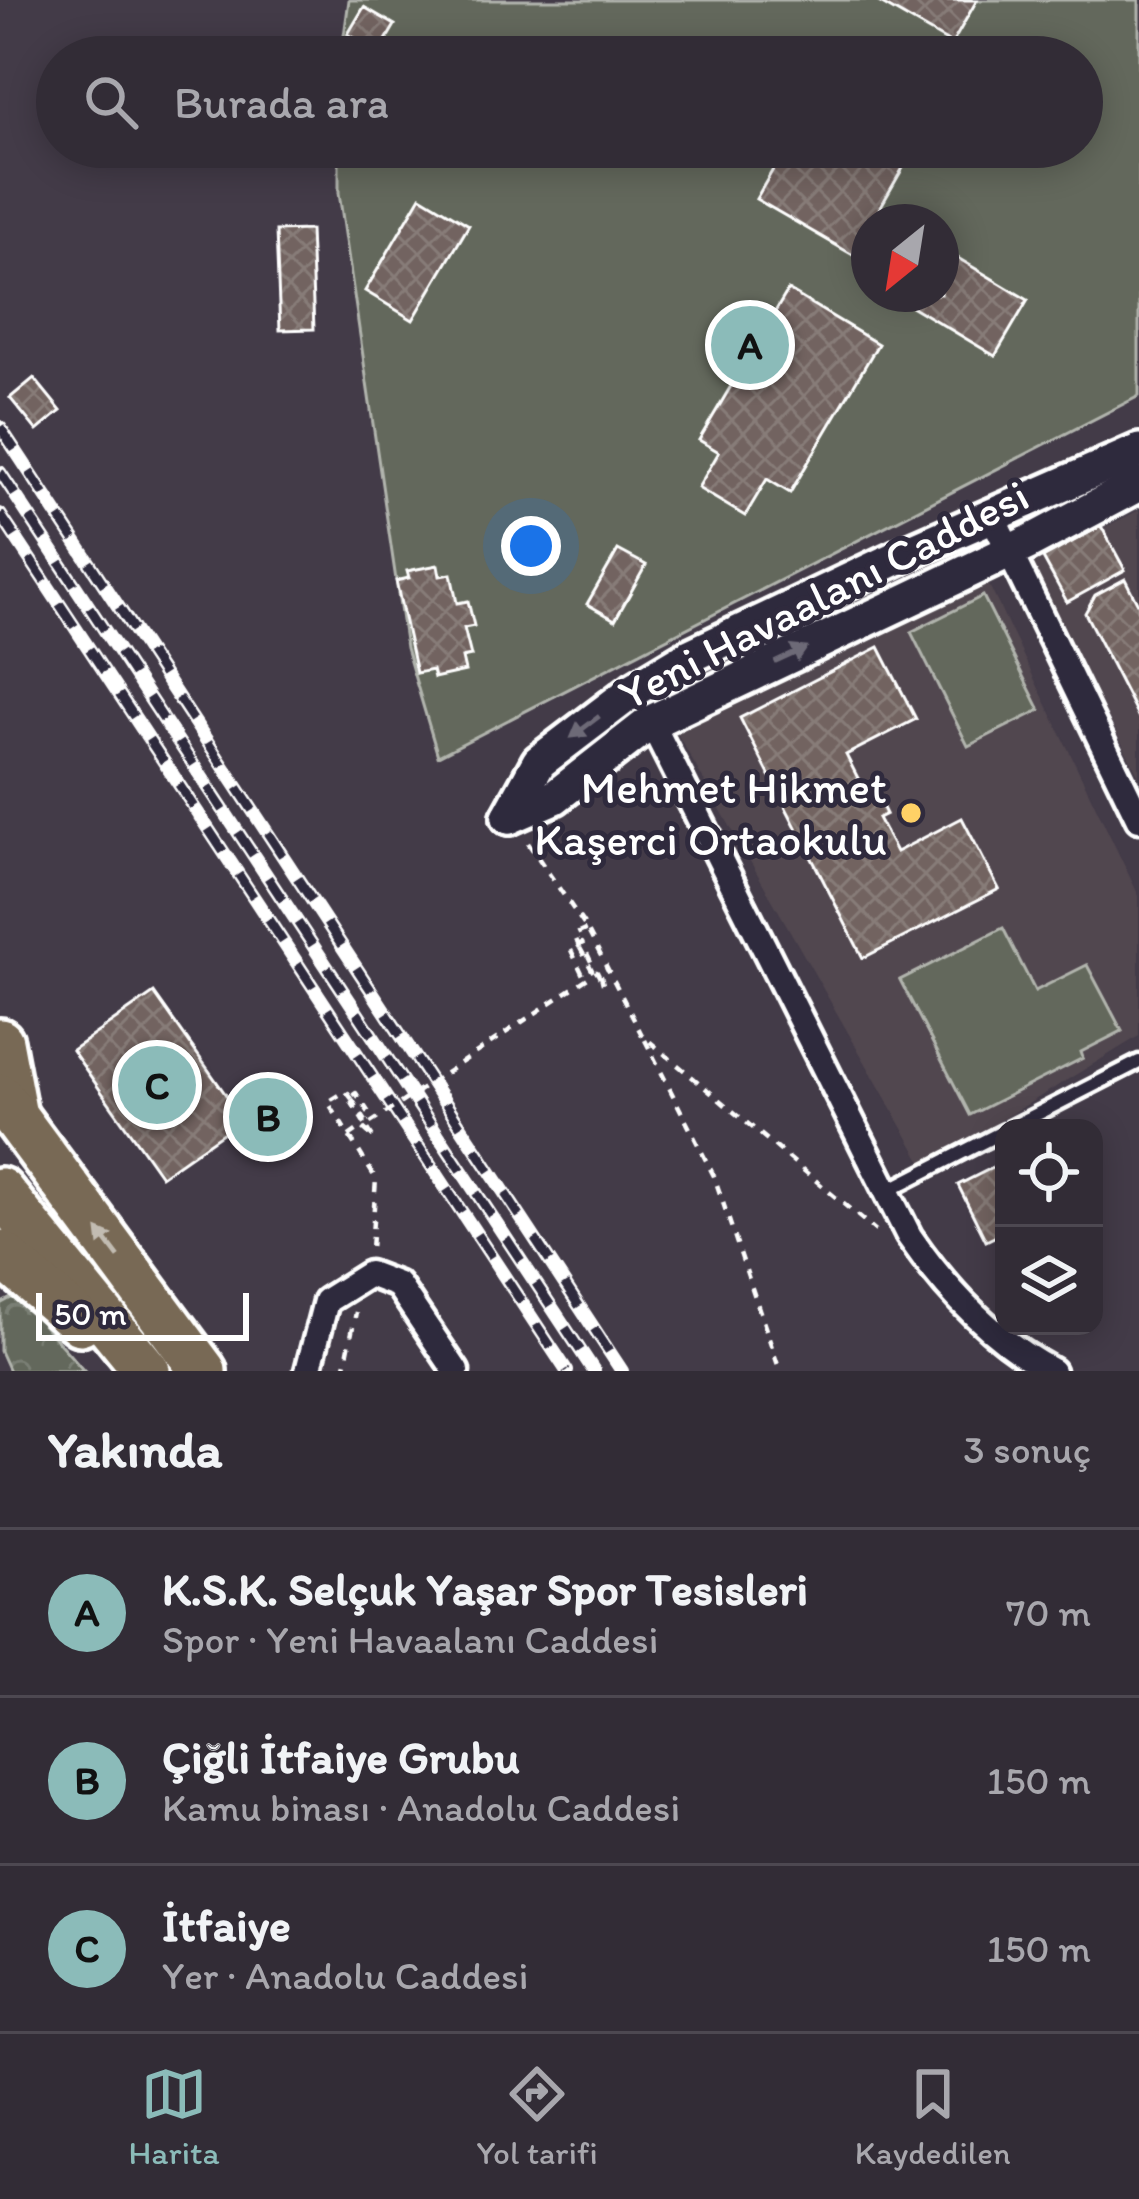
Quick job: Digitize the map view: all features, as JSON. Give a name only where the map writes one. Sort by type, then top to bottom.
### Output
[{"type":"highway","points":[[0,1042],[5,1113],[203,1371]]},
{"type":"highway","points":[[0,1191],[147,1371]]},
{"type":"highway","points":[[0,1253],[136,1371]]},
{"type":"street","name":"Yeni Havaalanı Caddesi","points":[[509,817],[539,762],[635,689],[750,628],[1139,451]]},
{"type":"street","name":"Yeni Havaalanı Caddesi","points":[[509,817],[555,797],[651,722],[1009,552],[1139,484]]},
{"type":"street","points":[[993,518],[1139,820]]},
{"type":"street","points":[[651,722],[886,1192],[945,1288],[1029,1359],[1052,1371]]},
{"type":"street","points":[[308,1371],[326,1300],[369,1274],[398,1285],[456,1371]]},
{"type":"lane","points":[[1028,1119],[1139,1062]]},
{"type":"lane","points":[[886,1192],[995,1136]]},
{"type":"path","points":[[509,817],[587,928],[714,1176],[780,1371]]},
{"type":"path","points":[[587,928],[574,935],[580,948],[592,970],[583,975],[570,948],[582,943],[603,984],[600,972],[608,968]]},
{"type":"path","points":[[366,1126],[597,972]]},
{"type":"path","points":[[642,1035],[892,1244]]},
{"type":"path","points":[[344,1371],[346,1344],[369,1274],[376,1179],[349,1136],[328,1102],[346,1090],[352,1099],[365,1120],[371,1116],[356,1093],[349,1099],[373,1137],[362,1127],[349,1136]]},
{"type":"shaded area","points":[[1139,510],[1139,776],[1029,566]]},
{"type":"shaded area","name":"Mehmet Hikmet Kaşerci Ortaokulu","points":[[988,583],[1139,896],[1139,1036],[1003,1119],[995,1119],[995,1124],[925,1167],[675,730]]},
{"type":"green space","points":[[349,0],[1139,0],[1139,396],[438,756],[406,648],[339,168],[1103,168],[1103,36],[344,36]]},
{"type":"green space","points":[[983,596],[1040,710],[968,746],[911,632]]},
{"type":"green space","points":[[1003,928],[1035,991],[1087,965],[1122,1031],[1081,1052],[1083,1058],[970,1115],[900,980]]},
{"type":"green space","points":[[17,1295],[84,1371],[9,1371],[0,1351],[0,1304]]},
{"type":"building","points":[[875,0],[977,0],[957,36],[938,36]]},
{"type":"building","points":[[364,7],[395,25],[388,36],[348,34]]},
{"type":"building","points":[[774,168],[903,168],[882,204],[851,204],[851,254],[756,199]]},
{"type":"building","points":[[421,196],[469,225],[413,320],[365,291]]},
{"type":"building","points":[[310,230],[314,329],[280,330],[276,231]]},
{"type":"building","points":[[959,259],[1028,300],[995,356],[921,312],[959,312]]},
{"type":"building","points":[[788,290],[878,344],[790,493],[767,479],[745,516],[698,488],[719,452],[699,440]]},
{"type":"building","points":[[34,378],[61,411],[37,431],[10,398]]},
{"type":"building","points":[[1101,526],[1125,570],[1067,602],[1043,558]]},
{"type":"building","points":[[618,550],[646,565],[615,620],[587,604]]},
{"type":"building","points":[[438,565],[440,576],[451,574],[457,603],[468,601],[474,626],[464,628],[471,656],[462,658],[465,671],[434,678],[432,670],[416,673],[396,581],[409,578],[407,571]]},
{"type":"building","points":[[1125,579],[1139,606],[1139,718],[1085,613],[1095,595]]},
{"type":"building","points":[[879,647],[916,719],[846,755],[863,788],[871,784],[886,814],[878,818],[896,852],[962,818],[999,889],[863,958],[740,718]]},
{"type":"building","points":[[154,993],[243,1119],[161,1176],[72,1050]]},
{"type":"building","points":[[995,1166],[995,1236],[986,1241],[958,1185]]},
{"type":"railway","points":[[0,427],[622,1371]]},
{"type":"railway","points":[[0,472],[594,1371]]},
{"type":"railway","points":[[0,514],[567,1371]]},
{"type":"place","name":"K.S.K. Selçuk Yaşar Spor Tesisleri","points":[[750,345]]},
{"type":"place","name":"Mehmet Hikmet Kaşerci Ortaokulu","points":[[911,813]]},
{"type":"place","name":"İtfaiye","points":[[157,1085]]},
{"type":"place","name":"Çiğli İtfaiye Grubu","points":[[268,1117]]}]
